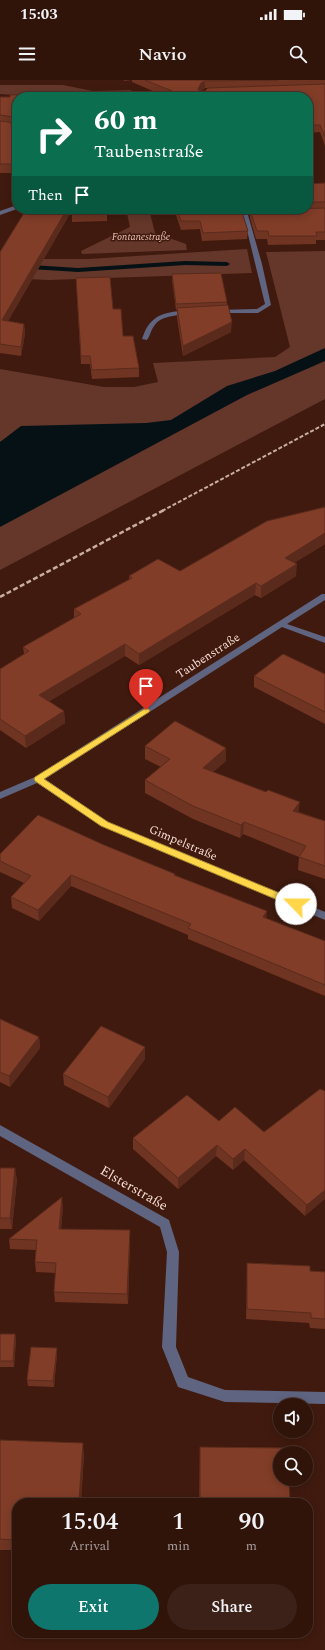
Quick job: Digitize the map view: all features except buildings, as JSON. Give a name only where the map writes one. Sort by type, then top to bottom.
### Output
[{"type":"street","points":[[0,213],[12,209]]},
{"type":"street","points":[[206,312],[258,311],[268,305],[246,214]]},
{"type":"street","points":[[145,339],[148,330],[155,320],[177,313],[199,312]]},
{"type":"street","name":"Taubenstraße","points":[[0,796],[38,779],[325,596]]},
{"type":"street","points":[[280,624],[325,640]]},
{"type":"street","name":"Gimpelstraße","points":[[38,779],[104,824],[325,916]]},
{"type":"street","name":"Elsterstraße","points":[[0,1130],[165,1224],[173,1252],[170,1347],[183,1382],[225,1396],[325,1398]]},
{"type":"green space","points":[[0,85],[63,85],[93,91],[131,90],[132,92],[12,92],[12,95],[0,94]]},
{"type":"green space","name":"Fontanestraße","points":[[127,214],[150,214],[155,233],[186,244],[187,250],[82,254],[81,251],[130,227]]},
{"type":"green space","points":[[247,249],[252,273],[49,280],[0,278],[0,259],[88,259]]},
{"type":"green space","points":[[325,251],[325,399],[0,570],[0,369],[104,387],[134,387],[158,382],[153,363],[275,357],[290,347],[266,252]]},
{"type":"shaded area","points":[[325,348],[325,361],[247,395],[0,527],[0,442],[21,426],[146,423],[171,420],[227,386],[275,371]]},
{"type":"waterway","points":[[0,265],[78,270],[185,263],[227,264]]},
{"type":"railway","points":[[162,511],[325,424]]},
{"type":"railway","points":[[0,597],[164,510]]},
{"type":"route","points":[[146,710],[38,779],[104,824],[296,904]]}]
